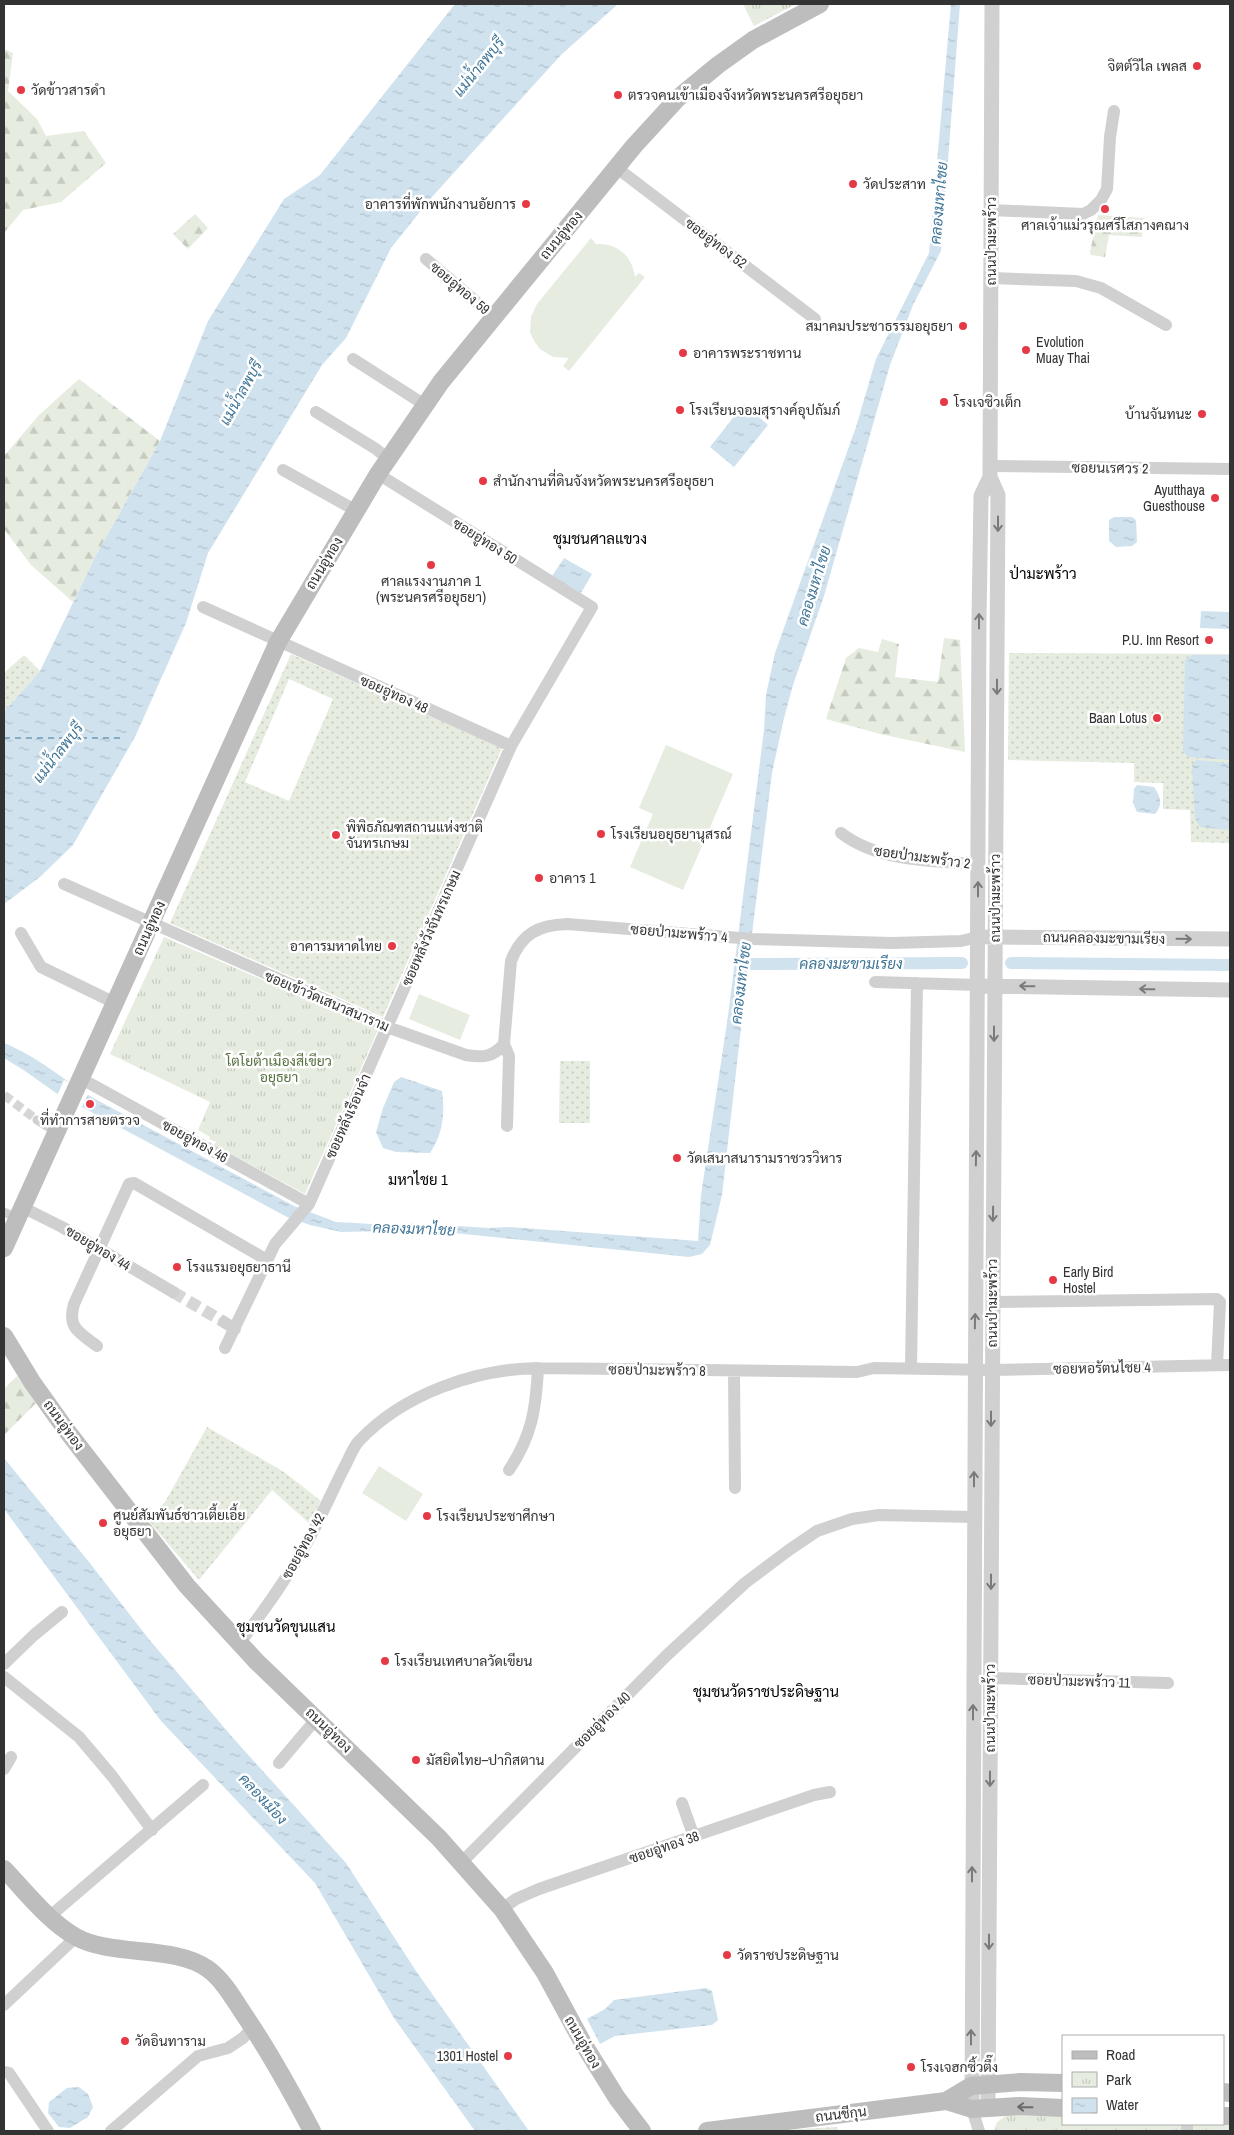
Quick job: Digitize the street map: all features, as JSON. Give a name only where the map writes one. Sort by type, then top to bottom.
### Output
[{"type":"main road","name":"ถนนอู่ทอง","points":[[4,1248],[14,1213],[56,1132],[278,642],[378,474],[441,382],[617,168],[678,98],[718,65],[753,40],[820,4]]},
{"type":"main road","name":"ถนนอู่ทอง","points":[[4,1336],[32,1382],[187,1586],[239,1644],[400,1798],[462,1862],[502,1910],[545,1973],[584,2046],[617,2098],[642,2131]]},
{"type":"main road","points":[[4,1869],[49,1916],[76,1937],[95,1943],[176,1957],[207,1968],[220,1980],[253,2027],[312,2131]]},
{"type":"main road","name":"ถนนชีกุน","points":[[707,2131],[946,2101],[979,2085],[1021,2082],[1062,2084]]},
{"type":"main road","name":"ถนนชีกุน","points":[[946,2101],[980,2109],[1020,2106],[1062,2108]]},
{"type":"street","name":"ถนนป่ามะพร้าว","points":[[979,2085],[990,1678],[998,495],[990,472],[992,4]]},
{"type":"street","points":[[991,210],[1083,214],[1090,210],[1102,200],[1107,189],[1110,137],[1114,112]]},
{"type":"street","name":"ซอยอู่ทอง 52","points":[[617,168],[814,318]]},
{"type":"street","name":"ซอยอู่ทอง 59","points":[[426,260],[494,317]]},
{"type":"street","points":[[991,278],[1076,281],[1100,288],[1166,325]]},
{"type":"street","points":[[353,359],[425,406]]},
{"type":"street","points":[[316,412],[376,449],[388,460]]},
{"type":"street","name":"ซอยนเรศวร 2","points":[[990,472],[1230,469]]},
{"type":"street","points":[[283,470],[355,510]]},
{"type":"street","name":"ถนนป่ามะพร้าว","points":[[979,2130],[974,1517],[978,864],[981,496],[990,472]]},
{"type":"street","name":"ซอยอู่ทอง 50","points":[[378,474],[592,607]]},
{"type":"street","name":"ซอยอู่ทอง 48","points":[[203,607],[511,746]]},
{"type":"street","name":"ซอยหลังวังจันทรเกษม","points":[[387,1027],[511,746],[592,607]]},
{"type":"street","points":[[979,750],[996,750]]},
{"type":"street","name":"ซอยป่ามะพร้าว 2","points":[[841,833],[855,844],[871,851],[932,861],[978,864]]},
{"type":"street","name":"ซอยเข้าวัดเสนาสนาราม","points":[[64,884],[387,1027],[466,1055],[479,1057],[488,1057],[498,1052],[504,1044]]},
{"type":"street","name":"ซอยป่ามะพร้าว 4","points":[[507,1126],[509,1056],[504,1044],[511,961],[516,948],[525,937],[537,929],[553,924],[567,924],[752,939],[892,943],[961,941],[978,937]]},
{"type":"street","points":[[21,934],[41,967],[114,1003]]},
{"type":"street","name":"ถนนคลองมะขามเรียง","points":[[978,937],[1230,939]]},
{"type":"street","points":[[875,982],[1230,990]]},
{"type":"street","points":[[911,1368],[917,983]]},
{"type":"street","name":"ซอยหลังเรือนจำ","points":[[225,1348],[275,1244],[307,1207],[387,1027]]},
{"type":"street","name":"ซอยอู่ทอง 46","points":[[75,1088],[307,1207]]},
{"type":"street","points":[[37,1120],[56,1132]]},
{"type":"street","points":[[97,1346],[75,1329],[70,1317],[98,1248],[129,1184],[131,1183],[268,1260]]},
{"type":"street","name":"ซอยอู่ทอง 44","points":[[14,1213],[62,1227],[173,1292]]},
{"type":"street","points":[[992,1302],[1218,1299],[1220,1302],[1224,1365]]},
{"type":"street","points":[[224,1322],[235,1329]]},
{"type":"street","name":"ซอยหอรัตนไชย 4","points":[[975,1370],[1224,1365]]},
{"type":"street","points":[[509,1470],[526,1440],[533,1418],[537,1399],[538,1368]]},
{"type":"street","name":"ซอยป่ามะพร้าว 8","points":[[358,1442],[382,1421],[442,1386],[487,1372],[538,1368],[857,1372],[874,1368],[975,1370]]},
{"type":"street","points":[[734,1371],[735,1488]]},
{"type":"street","name":"ซอยอู่ทอง 42","points":[[239,1644],[289,1573],[358,1442]]},
{"type":"street","name":"ซอยอู่ทอง 40","points":[[462,1862],[666,1656],[745,1583],[817,1531],[852,1519],[879,1516],[974,1517]]},
{"type":"street","points":[[4,1664],[34,1635],[62,1612]]},
{"type":"street","points":[[4,1677],[79,1737],[112,1776],[152,1830]]},
{"type":"street","name":"ซอยป่ามะพร้าว 11","points":[[990,1678],[1168,1683]]},
{"type":"street","points":[[279,1762],[317,1718]]},
{"type":"street","points":[[4,1769],[11,1757]]},
{"type":"street","points":[[49,1916],[203,1785]]},
{"type":"street","name":"ซอยอู่ทอง 38","points":[[502,1910],[516,1899],[539,1889],[830,1792]]},
{"type":"street","points":[[682,1804],[694,1836]]},
{"type":"street","points":[[4,2005],[76,1937]]},
{"type":"street","points":[[111,2131],[198,2056],[228,2048],[243,2038],[253,2027]]},
{"type":"street","points":[[4,2072],[9,2072],[48,2131]]},
{"type":"green space","points":[[743,4],[796,4],[754,26]]},
{"type":"green space","points":[[4,49],[13,53],[8,91],[37,119],[46,136],[84,131],[106,163],[61,202],[23,210],[4,233]]},
{"type":"green space","points":[[195,214],[208,228],[188,249],[173,234]]},
{"type":"green space","points":[[1098,215],[1143,218],[1142,237],[1109,235],[1105,257],[1091,255],[1090,252]]},
{"type":"green space","points":[[591,238],[596,244],[611,246],[623,252],[631,263],[635,277],[639,273],[645,277],[569,371],[563,366],[569,358],[553,357],[540,349],[534,341],[530,332],[531,317],[537,304]]},
{"type":"green space","points":[[79,379],[160,441],[95,557],[73,602],[31,565],[4,529],[4,456],[39,415]]},
{"type":"green space","points":[[944,638],[960,640],[965,752],[880,734],[826,719],[846,658],[859,648],[878,652],[882,639],[899,644],[895,677],[938,682]]},
{"type":"green space","points":[[1009,653],[1230,654],[1230,843],[1191,842],[1190,810],[1163,809],[1163,783],[1134,782],[1134,763],[1008,760]]},
{"type":"green space","points":[[291,654],[502,748],[383,1017],[170,923]],"holes":[[[289,679],[333,699],[289,801],[245,782]]]},
{"type":"green space","points":[[24,655],[40,671],[4,712],[4,673]]},
{"type":"green space","points":[[666,745],[733,774],[683,890],[630,867],[653,814],[639,808]]},
{"type":"green space","name":"โตโยต้าเมืองสีเขียว อยุธยา","points":[[164,937],[378,1030],[305,1194],[214,1145],[216,1142],[198,1130],[210,1102],[110,1054]]},
{"type":"green space","points":[[419,994],[470,1015],[460,1040],[409,1019]]},
{"type":"green space","points":[[560,1061],[590,1061],[590,1123],[559,1123]]},
{"type":"green space","points":[[17,1376],[36,1403],[4,1435],[4,1389]]},
{"type":"green space","points":[[207,1427],[284,1472],[321,1501],[309,1523],[272,1490],[199,1580],[147,1519],[165,1502]]},
{"type":"green space","points":[[379,1466],[423,1494],[406,1521],[362,1493]]},
{"type":"green space","points":[[1013,2113],[1062,2116],[1062,2125],[1230,2124],[1230,2131],[994,2131],[996,2124]]},
{"type":"green space","points":[[837,2127],[838,2131],[763,2131]]},
{"type":"water","name":"แม่น้ำลพบุรี","points":[[455,4],[618,4],[561,55],[431,198],[391,248],[346,338],[322,365],[208,553],[186,623],[135,737],[73,845],[40,877],[4,904],[4,712],[40,671],[95,557],[160,441],[208,321],[284,199],[320,175]]},
{"type":"water","name":"คลองมหาไชย","points":[[951,4],[960,4],[941,251],[913,305],[890,365],[824,596],[793,685],[784,718],[772,773],[722,1195],[710,1245],[702,1254],[689,1257],[425,1230],[341,1232],[310,1225],[287,1217],[56,1093],[4,1058],[4,1043],[39,1062],[95,1099],[294,1206],[336,1222],[390,1225],[413,1223],[488,1228],[510,1227],[698,1241],[701,1195],[728,1016],[764,730],[766,695],[775,653],[856,427],[876,359],[929,253]]},
{"type":"water","points":[[744,404],[768,425],[734,467],[710,447]]},
{"type":"water","points":[[1114,517],[1132,517],[1136,520],[1137,542],[1132,546],[1116,547],[1109,541],[1109,520]]},
{"type":"water","points":[[564,558],[592,574],[581,593],[552,576]]},
{"type":"water","points":[[1201,611],[1229,612],[1229,629],[1200,628]]},
{"type":"water","points":[[1192,655],[1230,655],[1230,760],[1188,757],[1183,751],[1185,660]]},
{"type":"water","points":[[1196,760],[1230,763],[1230,830],[1200,827],[1195,818],[1192,766]]},
{"type":"water","points":[[1137,785],[1154,787],[1160,798],[1158,811],[1155,814],[1137,812],[1133,803],[1134,789]]},
{"type":"water","points":[[401,1077],[442,1091],[442,1124],[438,1139],[430,1153],[396,1152],[383,1148],[376,1132],[383,1108],[394,1082]]},
{"type":"water","name":"คลองเมือง","points":[[4,1458],[148,1638],[233,1738],[346,1863],[416,1971],[529,2131],[475,2131],[394,2018],[315,1883],[161,1721],[4,1509]]},
{"type":"water","points":[[706,1988],[712,1991],[718,2020],[712,2025],[615,2036],[600,2044],[587,2019],[605,2009],[614,2000]]},
{"type":"water","points":[[79,2087],[88,2094],[93,2107],[88,2117],[70,2128],[59,2127],[48,2113],[49,2102],[67,2088]]},
{"type":"pier","points":[[64,1080],[89,1092],[82,1107],[57,1096]]},
{"type":"waterway","name":"คลองมะขามเรียง","points":[[741,964],[962,963]]},
{"type":"waterway","name":"คลองมะขามเรียง","points":[[1011,963],[1230,965]]},
{"type":"ferry route","points":[[4,738],[123,738]]},
{"type":"tunnel","points":[[4,1095],[37,1120]]},
{"type":"tunnel","points":[[173,1292],[224,1322]]},
{"type":"place","name":"จิตต์วิไล เพลส","points":[[1197,66]]},
{"type":"place","name":"วัดข้าวสารดำ","points":[[21,90]]},
{"type":"place","name":"ตรวจคนเข้าเมืองจังหวัดพระนครศรีอยุธยา","points":[[618,95]]},
{"type":"place","name":"วัดประสาท","points":[[853,184]]},
{"type":"place","name":"อาคารที่พักพนักงานอัยการ","points":[[526,204]]},
{"type":"place","name":"ศาลเจ้าแม่วรุณศรีโสภางคณาง","points":[[1105,209]]},
{"type":"place","name":"สมาคมประชาธรรมอยุธยา","points":[[963,326]]},
{"type":"place","name":"Evolution Muay Thai","points":[[1026,350]]},
{"type":"place","name":"อาคารพระราชทาน","points":[[683,353]]},
{"type":"place","name":"โรงเจซิวเต็ก","points":[[944,402]]},
{"type":"place","name":"โรงเรียนจอมสุรางค์อุปถัมภ์","points":[[680,410]]},
{"type":"place","name":"บ้านจันทนะ","points":[[1202,414]]},
{"type":"place","name":"สำนักงานที่ดินจังหวัดพระนครศรีอยุธยา","points":[[483,481]]},
{"type":"place","name":"Ayutthaya Guesthouse","points":[[1215,498]]},
{"type":"place","name":"ศาลแรงงานภาค 1 (พระนครศรีอยุธยา)","points":[[431,565]]},
{"type":"place","name":"P.U. Inn Resort","points":[[1209,640]]},
{"type":"place","name":"Baan Lotus","points":[[1157,718]]},
{"type":"place","name":"โรงเรียนอยุธยานุสรณ์","points":[[601,834]]},
{"type":"place","name":"พิพิธภัณฑสถานแห่งชาติ จันทรเกษม","points":[[336,835]]},
{"type":"place","name":"อาคาร 1","points":[[539,878]]},
{"type":"place","name":"อาคารมหาดไทย","points":[[392,946]]},
{"type":"place","name":"ที่ทำการสายตรวจ","points":[[90,1104]]},
{"type":"place","name":"วัดเสนาสนารามราชวรวิหาร","points":[[677,1158]]},
{"type":"place","name":"โรงแรมอยุธยาธานี","points":[[177,1267]]},
{"type":"place","name":"Early Bird Hostel","points":[[1053,1280]]},
{"type":"place","name":"โรงเรียนประชาศึกษา","points":[[427,1516]]},
{"type":"place","name":"ศูนย์สัมพันธ์ชาวเตี้ยเอี้ย อยุธยา","points":[[103,1523]]},
{"type":"place","name":"โรงเรียนเทศบาลวัดเขียน","points":[[385,1661]]},
{"type":"place","name":"มัสยิดไทย–ปากิสตาน","points":[[416,1760]]},
{"type":"place","name":"วัดราชประดิษฐาน","points":[[727,1955]]},
{"type":"place","name":"วัดอินทาราม","points":[[125,2041]]},
{"type":"place","name":"1301 Hostel","points":[[508,2056]]},
{"type":"place","name":"โรงเจฮกซิ้วตึ๊ง","points":[[911,2067]]},
{"type":"district","name":"ชุมชนศาลแขวง","points":[[600,539]]},
{"type":"district","name":"ป่ามะพร้าว","points":[[1043,574]]},
{"type":"district","name":"มหาไชย 1","points":[[418,1180]]},
{"type":"district","name":"ชุมชนวัดขุนแสน","points":[[286,1627]]},
{"type":"district","name":"ชุมชนวัดราชประดิษฐาน","points":[[766,1692]]}]
